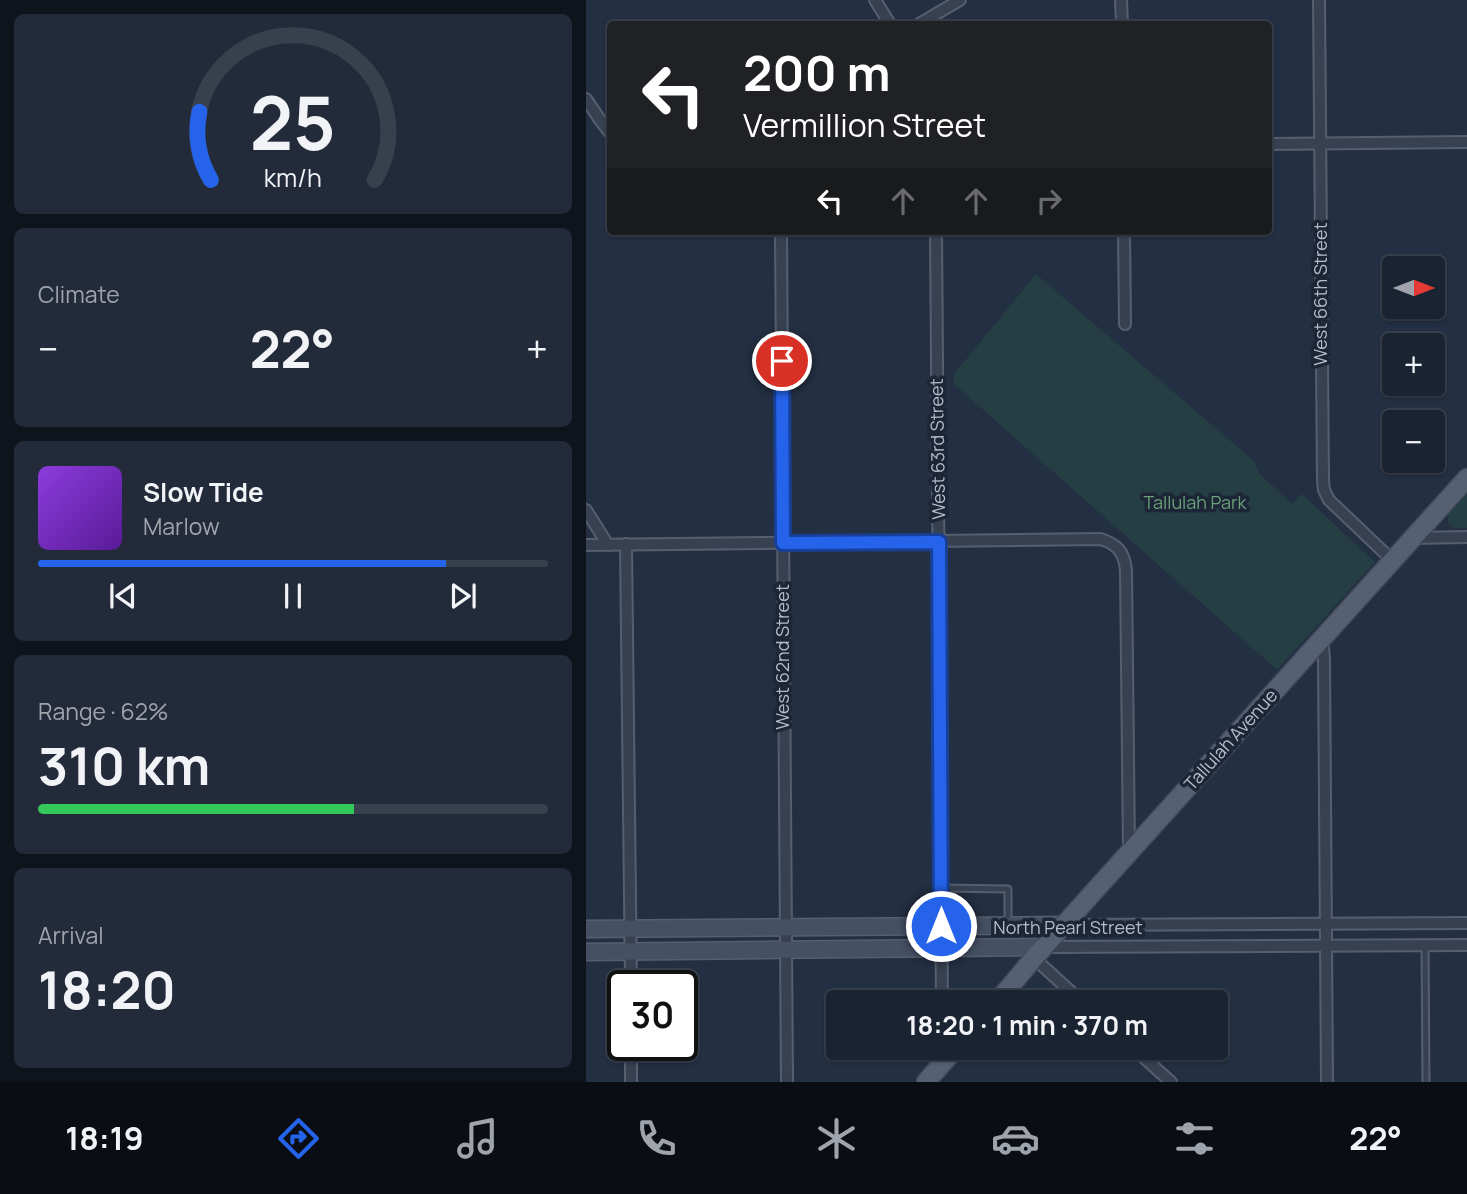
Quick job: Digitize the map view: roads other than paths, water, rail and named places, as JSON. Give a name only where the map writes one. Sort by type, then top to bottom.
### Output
[{"type":"main road","name":"Tallulah Avenue","points":[[1007,990],[1467,478]]},
{"type":"main road","points":[[926,1082],[940,1060]]},
{"type":"street","points":[[875,0],[888,21]]},
{"type":"street","points":[[924,21],[960,0]]},
{"type":"street","points":[[1122,0],[1122,21]]},
{"type":"street","name":"West 66th Street","points":[[1319,0],[1324,490],[1337,509],[1392,560]]},
{"type":"street","points":[[586,99],[607,128]]},
{"type":"street","points":[[1272,144],[1467,142]]},
{"type":"street","name":"West 62nd Street","points":[[781,235],[787,1082]]},
{"type":"street","name":"West 63rd Street","points":[[935,235],[942,990]]},
{"type":"street","points":[[1124,235],[1125,324]]},
{"type":"street","points":[[586,510],[608,545]]},
{"type":"street","points":[[1413,538],[1467,537]]},
{"type":"street","points":[[586,545],[1101,539],[1112,543],[1120,549],[1126,570],[1129,854]]},
{"type":"street","points":[[626,544],[631,970]]},
{"type":"street","points":[[1322,638],[1327,1082]]},
{"type":"street","name":"North Pearl Street","points":[[586,929],[1467,923]]},
{"type":"street","name":"North Pearl Street","points":[[586,952],[942,948],[1039,953],[1467,945]]},
{"type":"street","points":[[1039,953],[1072,990]]},
{"type":"street","points":[[1146,1060],[1171,1082]]},
{"type":"street","points":[[631,1061],[631,1082]]},
{"type":"lane","points":[[941,888],[1008,889],[1008,925]]},
{"type":"lane","points":[[1425,945],[1426,1082]]},
{"type":"park label","name":"Tallulah Park","points":[[1195,503]]}]
